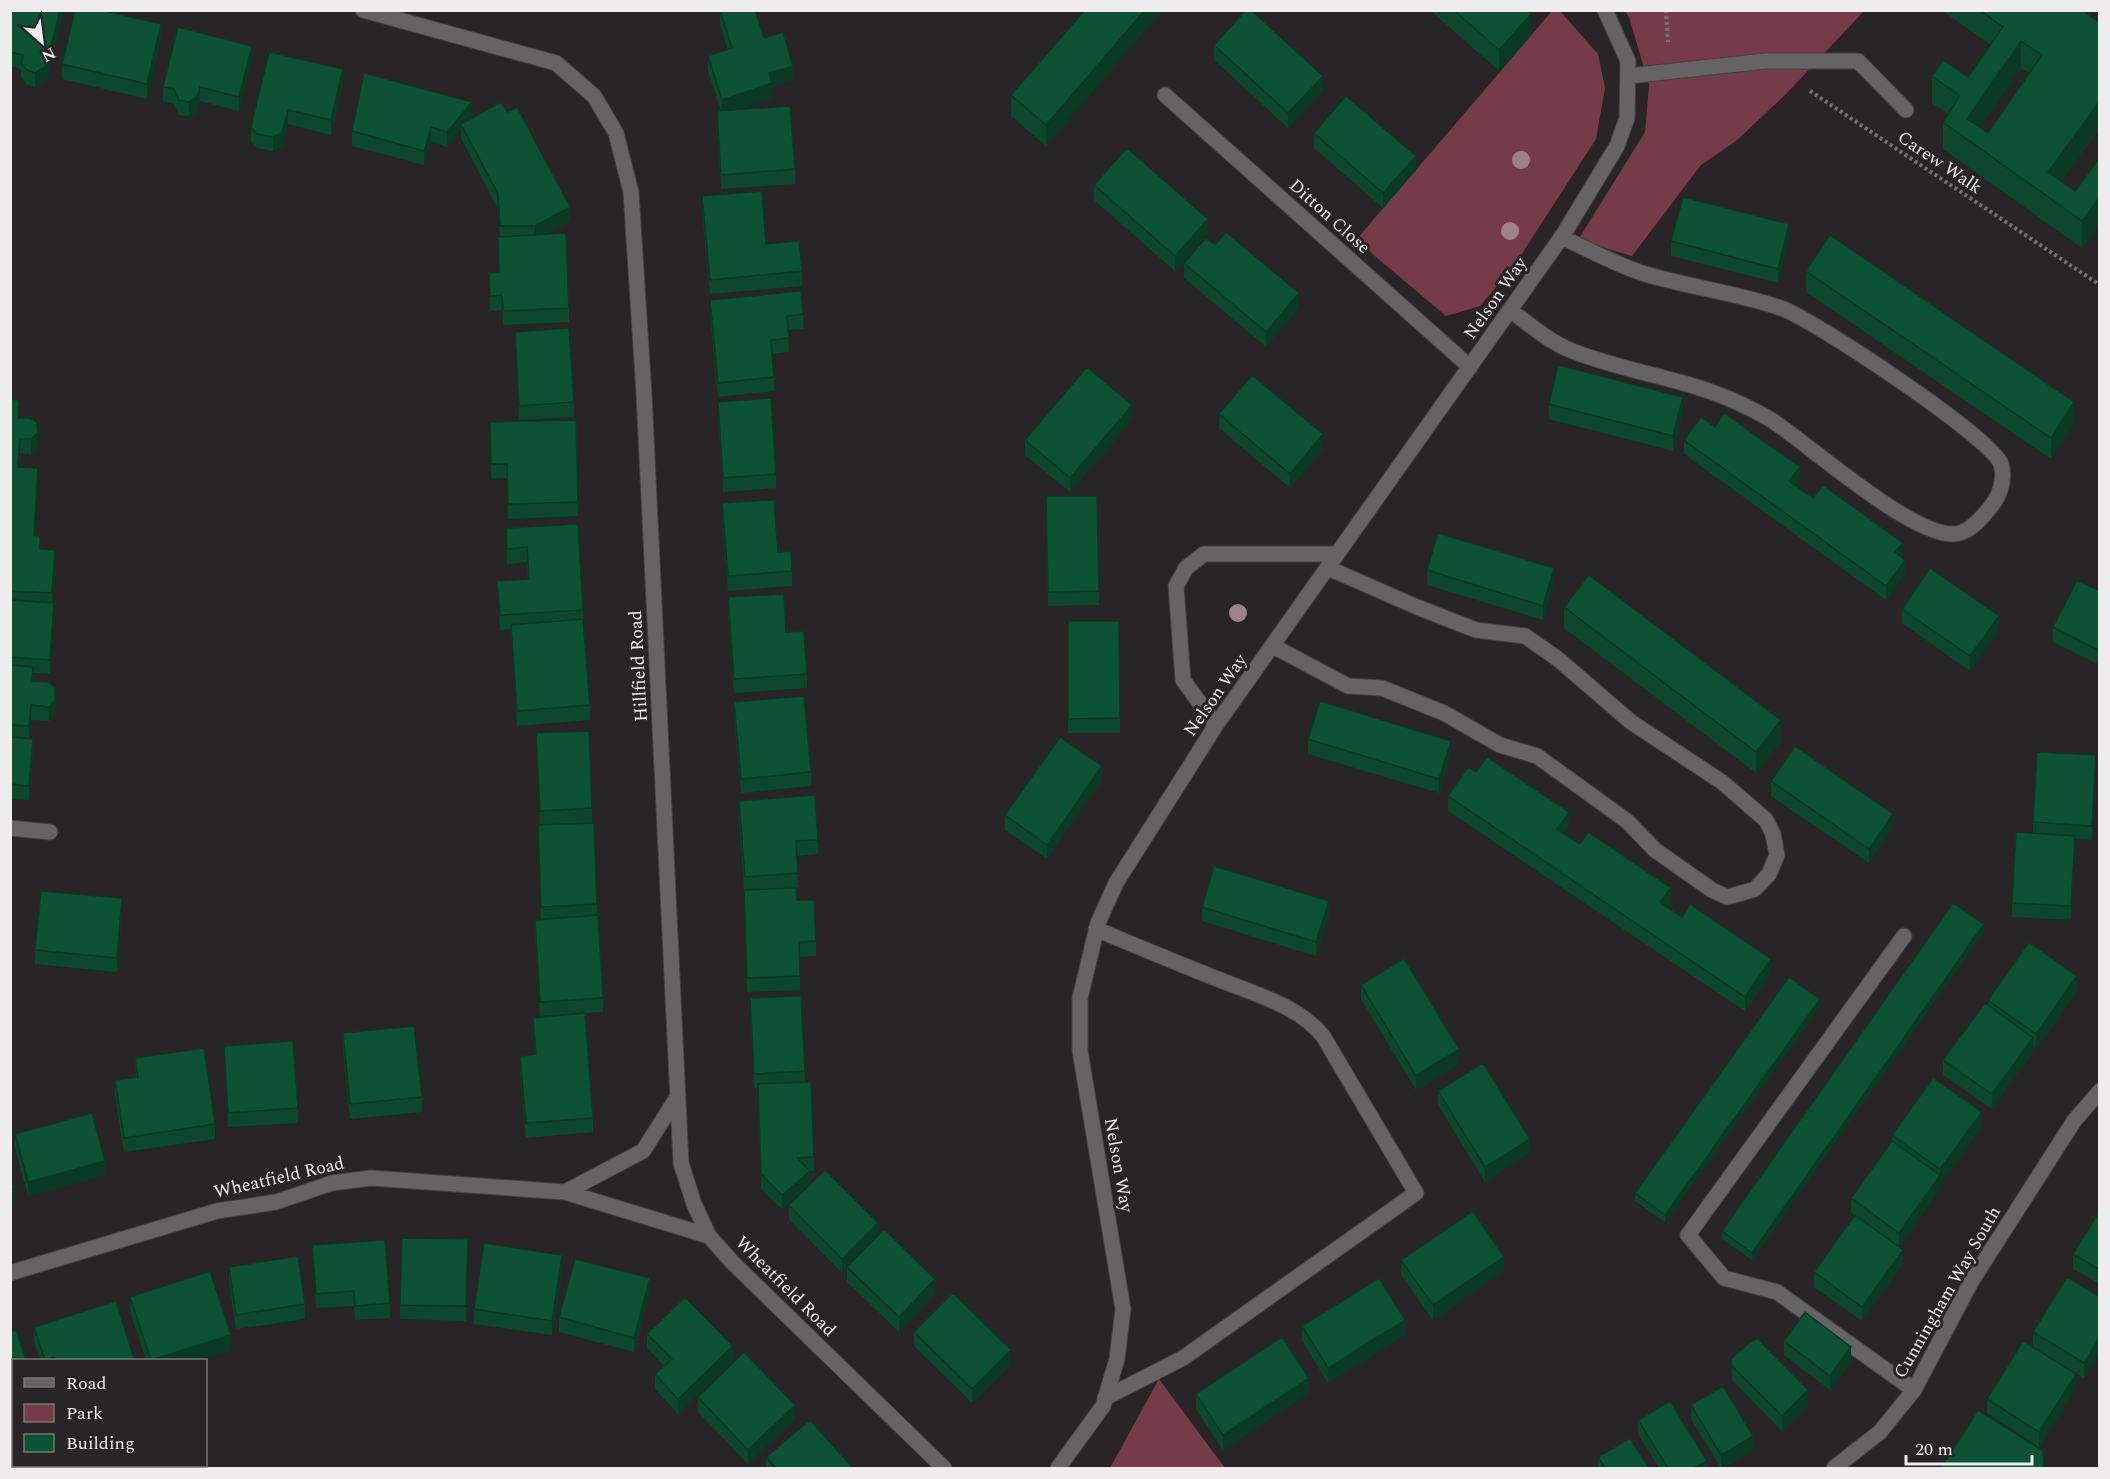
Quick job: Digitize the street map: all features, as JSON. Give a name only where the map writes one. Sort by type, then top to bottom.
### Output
[{"type":"street","name":"Hillfield Road","points":[[363,10],[556,63],[594,96],[616,133],[631,192],[644,394],[681,1162],[694,1204],[709,1236]]},
{"type":"street","name":"Nelson Way","points":[[1058,1468],[1103,1406],[1117,1359],[1123,1309],[1080,1051],[1080,998],[1096,929],[1116,883],[1216,725],[1561,237],[1617,146],[1627,118],[1628,61],[1605,10]]},
{"type":"street","points":[[1628,76],[1765,61],[1858,61],[1906,110]]},
{"type":"street","name":"Ditton Close","points":[[1165,95],[1470,367]]},
{"type":"street","points":[[1510,310],[1568,349],[1689,384],[1742,404],[1775,422],[1865,490],[1914,521],[1936,531],[1955,535],[1971,528],[1993,504],[2003,478],[2001,463],[1991,449],[1916,392],[1815,325],[1782,308],[1638,272],[1561,237]]},
{"type":"street","points":[[1216,725],[1183,680],[1176,586],[1185,568],[1204,554],[1337,554]]},
{"type":"street","points":[[1273,646],[1348,686],[1382,688],[1444,712],[1500,745],[1537,756],[1628,821],[1655,850],[1712,890],[1727,897],[1755,889],[1769,874],[1777,855],[1773,834],[1766,820],[1722,782],[1630,722],[1558,659],[1525,636],[1476,630],[1328,568]]},
{"type":"street","points":[[10,828],[50,832]]},
{"type":"street","points":[[1096,929],[1250,992],[1302,1015],[1313,1023],[1323,1035],[1416,1193],[1183,1358],[1105,1398]]},
{"type":"street","points":[[1904,936],[1688,1235],[1724,1278],[1777,1292],[1914,1390]]},
{"type":"street","name":"Cunningham Way South","points":[[1834,1468],[1880,1432],[1914,1390],[1971,1282],[2074,1121],[2100,1092]]},
{"type":"street","points":[[565,1192],[643,1151],[678,1096]]},
{"type":"street","name":"Wheatfield Road","points":[[10,1273],[218,1211],[276,1202],[332,1183],[371,1178],[565,1192],[709,1236],[733,1263],[944,1468]]},
{"type":"path","name":"Carew Walk","points":[[1765,61],[2100,285]]},
{"type":"green space","points":[[1552,11],[1560,11],[1598,54],[1605,88],[1596,139],[1514,266],[1480,306],[1446,316],[1356,240]]},
{"type":"green space","points":[[1625,11],[1864,11],[1786,94],[1736,141],[1701,165],[1632,256],[1578,240],[1645,132],[1649,85],[1629,17]]},
{"type":"green space","points":[[1159,1379],[1225,1468],[1110,1468]]},
{"type":"building","points":[[10,10],[60,10],[46,66],[35,73],[27,70],[21,63],[23,55],[10,52]]},
{"type":"building","points":[[75,10],[101,10],[161,24],[147,84],[62,64]]},
{"type":"building","points":[[720,10],[755,10],[764,38],[783,32],[793,66],[769,73],[772,83],[722,100],[708,56],[732,48]]},
{"type":"building","points":[[1085,10],[1145,10],[1046,125],[1011,95]]},
{"type":"building","points":[[1246,10],[1251,10],[1323,76],[1288,113],[1214,45]]},
{"type":"building","points":[[1454,10],[1527,10],[1531,14],[1499,50]]},
{"type":"building","points":[[1980,10],[2082,10],[2100,23],[2100,101],[2048,172],[2075,191],[2100,157],[2100,197],[2082,221],[1943,122],[1960,96],[1932,76],[1943,60],[1968,77],[2003,27]],"holes":[[[2021,41],[2042,55],[1988,133],[1967,119]]]},
{"type":"building","points":[[178,27],[252,46],[239,97],[200,87],[197,97],[189,102],[179,100],[174,89],[163,87]]},
{"type":"building","points":[[269,52],[343,69],[331,120],[288,110],[282,133],[273,137],[257,134],[251,127]]},
{"type":"building","points":[[364,73],[472,102],[447,132],[431,127],[424,151],[352,131]]},
{"type":"building","points":[[1346,96],[1416,156],[1383,193],[1314,133]]},
{"type":"building","points":[[501,102],[507,112],[517,107],[570,207],[535,226],[500,226],[498,194],[461,124]]},
{"type":"building","points":[[790,106],[795,169],[721,175],[717,111]]},
{"type":"building","points":[[1127,148],[1208,219],[1175,256],[1094,185]]},
{"type":"building","points":[[762,191],[766,244],[799,241],[802,271],[710,280],[702,196]]},
{"type":"building","points":[[1683,197],[1789,224],[1778,269],[1671,241]]},
{"type":"building","points":[[1226,232],[1299,293],[1266,332],[1184,263],[1206,238],[1215,245]]},
{"type":"building","points":[[566,233],[569,308],[503,311],[502,295],[490,296],[489,273],[499,272],[498,237]]},
{"type":"building","points":[[1830,235],[2074,402],[2051,438],[1806,271]]},
{"type":"building","points":[[801,291],[803,314],[787,316],[789,338],[771,340],[774,377],[718,383],[710,300]]},
{"type":"building","points":[[569,328],[574,402],[519,406],[515,332]]},
{"type":"building","points":[[1558,365],[1683,397],[1673,436],[1549,404]]},
{"type":"building","points":[[1087,367],[1132,405],[1070,478],[1025,440]]},
{"type":"building","points":[[1252,375],[1323,434],[1290,474],[1219,414]]},
{"type":"building","points":[[771,398],[776,474],[723,478],[718,402]]},
{"type":"building","points":[[10,399],[19,400],[18,418],[30,418],[37,422],[38,433],[31,439],[20,439],[18,467],[38,468],[34,535],[40,536],[40,549],[55,550],[52,593],[10,591]]},
{"type":"building","points":[[1724,413],[1800,467],[1789,481],[1813,498],[1823,485],[1903,543],[1895,552],[1905,560],[1886,586],[1684,440],[1701,417],[1715,427]]},
{"type":"building","points":[[576,420],[578,502],[508,504],[507,464],[491,464],[490,422]]},
{"type":"building","points":[[1046,496],[1097,496],[1099,591],[1048,592]]},
{"type":"building","points":[[774,500],[778,552],[791,551],[792,571],[728,576],[722,503]]},
{"type":"building","points":[[578,524],[583,610],[500,615],[497,581],[529,579],[527,547],[507,549],[506,528]]},
{"type":"building","points":[[1438,533],[1554,568],[1543,606],[1427,570]]},
{"type":"building","points":[[1930,568],[1999,616],[1970,656],[1902,609]]},
{"type":"building","points":[[1589,575],[1781,720],[1756,752],[1564,607]]},
{"type":"building","points":[[2077,580],[2100,591],[2100,651],[2053,627]]},
{"type":"building","points":[[784,594],[786,632],[804,631],[807,674],[734,679],[728,597]]},
{"type":"building","points":[[10,600],[54,603],[50,660],[10,657]]},
{"type":"building","points":[[583,619],[590,705],[517,711],[511,625]]},
{"type":"building","points":[[1068,621],[1119,621],[1120,718],[1068,719]]},
{"type":"building","points":[[10,665],[33,667],[32,681],[49,682],[55,688],[55,700],[49,707],[31,705],[29,726],[10,725]]},
{"type":"building","points":[[804,696],[811,772],[741,779],[734,702]]},
{"type":"building","points":[[1320,701],[1451,741],[1439,779],[1308,739]]},
{"type":"building","points":[[589,731],[592,808],[540,811],[536,733]]},
{"type":"building","points":[[10,737],[33,739],[29,786],[10,784]]},
{"type":"building","points":[[1060,737],[1102,766],[1047,845],[1005,815]]},
{"type":"building","points":[[1795,746],[1893,814],[1869,849],[1771,781]]},
{"type":"building","points":[[2037,752],[2096,755],[2092,826],[2033,822]]},
{"type":"building","points":[[1487,757],[1569,812],[1557,829],[1580,844],[1588,832],[1671,888],[1660,902],[1682,917],[1690,904],[1771,959],[1745,997],[1448,796],[1468,767],[1476,772]]},
{"type":"building","points":[[815,795],[818,840],[796,841],[798,873],[745,877],[739,801]]},
{"type":"building","points":[[594,823],[597,904],[541,907],[538,825]]},
{"type":"building","points":[[2016,832],[2075,836],[2071,906],[2012,903]]},
{"type":"building","points":[[1214,866],[1329,901],[1316,942],[1202,907]]},
{"type":"building","points":[[796,888],[797,900],[814,900],[816,941],[799,942],[800,976],[747,978],[744,890]]},
{"type":"building","points":[[41,891],[122,898],[117,958],[35,950]]},
{"type":"building","points":[[1953,903],[1984,924],[1752,1253],[1722,1231]]},
{"type":"building","points":[[598,915],[603,998],[540,1002],[535,920]]},
{"type":"building","points":[[2029,942],[2077,976],[2036,1034],[1988,1000]]},
{"type":"building","points":[[1404,958],[1459,1049],[1416,1076],[1361,985]]},
{"type":"building","points":[[1789,977],[1820,999],[1665,1215],[1635,1193]]},
{"type":"building","points":[[801,996],[805,1071],[754,1074],[750,998]]},
{"type":"building","points":[[1985,1003],[2033,1038],[1992,1094],[1943,1060]]},
{"type":"building","points":[[585,1013],[593,1118],[526,1123],[520,1056],[536,1054],[533,1018]]},
{"type":"building","points":[[414,1026],[422,1097],[350,1104],[343,1033]]},
{"type":"building","points":[[293,1041],[298,1108],[228,1113],[224,1046]]},
{"type":"building","points":[[204,1048],[215,1124],[124,1138],[115,1080],[138,1077],[135,1058]]},
{"type":"building","points":[[1483,1063],[1530,1139],[1485,1167],[1438,1091]]},
{"type":"building","points":[[1933,1078],[1982,1112],[1940,1169],[1892,1135]]},
{"type":"building","points":[[811,1082],[814,1157],[797,1158],[810,1171],[782,1195],[761,1174],[758,1084]]},
{"type":"building","points":[[92,1113],[105,1161],[28,1182],[15,1134]]},
{"type":"building","points":[[1892,1141],[1940,1175],[1899,1233],[1851,1198]]},
{"type":"building","points":[[825,1170],[878,1223],[842,1259],[789,1205]]},
{"type":"building","points":[[10,1176],[14,1188],[10,1189]]},
{"type":"building","points":[[2100,1210],[2100,1270],[2073,1254]]},
{"type":"building","points":[[1473,1211],[1504,1257],[1433,1305],[1401,1260]]},
{"type":"building","points":[[1855,1215],[1903,1250],[1862,1307],[1814,1272]]},
{"type":"building","points":[[884,1229],[935,1279],[899,1317],[847,1267]]},
{"type":"building","points":[[402,1238],[468,1239],[466,1306],[400,1305]]},
{"type":"building","points":[[385,1240],[390,1303],[355,1306],[354,1291],[316,1294],[312,1245]]},
{"type":"building","points":[[484,1243],[562,1255],[552,1321],[474,1309]]},
{"type":"building","points":[[298,1256],[305,1304],[236,1315],[229,1267]]},
{"type":"building","points":[[575,1259],[650,1278],[634,1338],[559,1317]]},
{"type":"building","points":[[210,1271],[231,1335],[151,1359],[130,1297]]},
{"type":"building","points":[[2067,1277],[2100,1297],[2100,1337],[2084,1363],[2033,1332]]},
{"type":"building","points":[[1379,1278],[1405,1320],[1328,1368],[1302,1326]]},
{"type":"building","points":[[953,1293],[1011,1350],[972,1389],[914,1332]]},
{"type":"building","points":[[685,1297],[733,1346],[678,1399],[655,1374],[672,1359],[647,1334]]},
{"type":"building","points":[[116,1301],[134,1359],[55,1359],[54,1357],[45,1359],[34,1327]]},
{"type":"building","points":[[1805,1312],[1851,1347],[1830,1376],[1784,1341]]},
{"type":"building","points":[[16,1330],[26,1359],[12,1359],[12,1388],[10,1388],[10,1332]]},
{"type":"building","points":[[1282,1337],[1309,1378],[1223,1435],[1196,1394]]},
{"type":"building","points":[[1757,1338],[1808,1390],[1782,1416],[1732,1366],[1731,1359]]},
{"type":"building","points":[[2023,1341],[2076,1374],[2039,1432],[1987,1399]]},
{"type":"building","points":[[744,1352],[795,1405],[748,1450],[698,1397]]},
{"type":"building","points":[[1723,1386],[1753,1436],[1721,1455],[1691,1405]]},
{"type":"building","points":[[1670,1401],[1707,1461],[1694,1468],[1668,1468],[1638,1420]]},
{"type":"building","points":[[1978,1410],[2043,1451],[2044,1466],[2042,1468],[1941,1468]]},
{"type":"building","points":[[810,1420],[853,1468],[776,1468],[766,1457]]},
{"type":"building","points":[[1630,1438],[1649,1468],[1605,1468],[1598,1457]]}]
